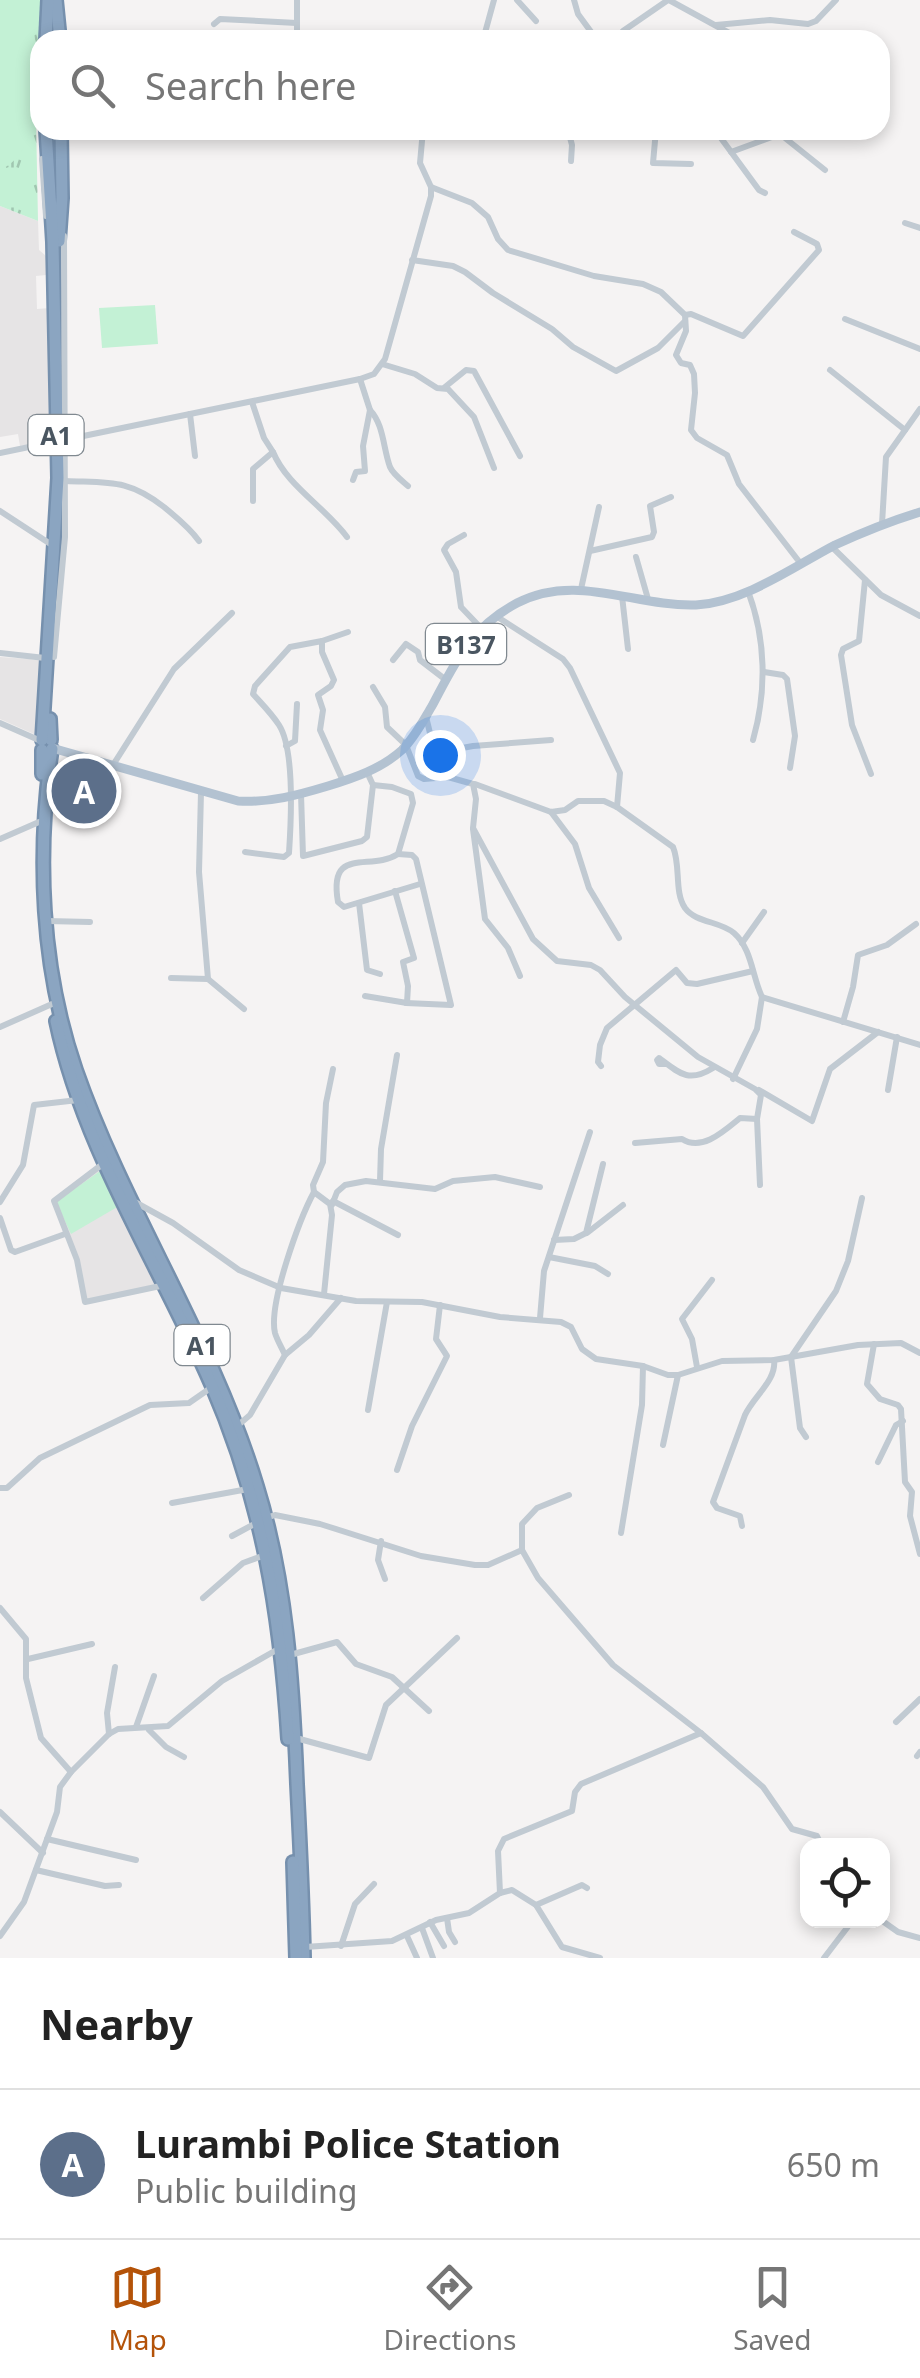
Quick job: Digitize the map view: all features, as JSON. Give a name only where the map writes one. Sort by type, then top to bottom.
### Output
[{"type":"highway","points":[[44,30],[46,0]]},
{"type":"highway","points":[[59,0],[61,30]]},
{"type":"highway","name":"A1","points":[[46,140],[47,203],[53,242],[58,478],[47,745],[37,858],[41,938],[62,1050],[79,1100],[212,1387],[262,1520],[286,1651],[296,1738],[300,1953]]},
{"type":"highway","name":"A1","points":[[62,140],[61,508],[43,844],[47,921],[58,994],[76,1068],[132,1201],[214,1369],[236,1427],[282,1592],[300,1953]]},
{"type":"main road","name":"B137","points":[[47,745],[201,792],[252,802],[296,795],[367,772],[406,746],[460,652],[480,626],[529,596],[582,589],[700,604],[748,590],[882,524],[920,512]]},
{"type":"street","points":[[297,0],[297,30]]},
{"type":"street","points":[[486,30],[494,0]]},
{"type":"street","points":[[517,0],[536,20]]},
{"type":"street","points":[[574,0],[589,30]]},
{"type":"street","points":[[624,30],[669,0],[725,30]]},
{"type":"street","points":[[689,10],[696,0]]},
{"type":"street","points":[[716,25],[770,20],[808,24],[836,0]]},
{"type":"street","points":[[214,24],[220,19],[297,24]]},
{"type":"street","points":[[64,440],[374,374],[382,364],[431,196],[420,163],[421,140]]},
{"type":"street","points":[[571,140],[571,161]]},
{"type":"street","points":[[655,140],[653,163],[690,164]]},
{"type":"street","points":[[722,140],[765,193]]},
{"type":"street","points":[[731,152],[764,140]]},
{"type":"street","points":[[787,140],[824,170]]},
{"type":"street","points":[[431,187],[472,203],[488,217],[494,233],[508,250],[594,276],[650,286],[680,307],[686,317],[686,330],[676,356],[694,374],[691,430],[696,438],[727,455],[739,484],[801,564]]},
{"type":"street","points":[[47,203],[53,442],[47,697]]},
{"type":"street","points":[[50,658],[62,582],[66,481],[64,203]]},
{"type":"street","points":[[905,223],[920,228]]},
{"type":"street","points":[[412,260],[466,272],[531,322],[616,371],[658,348],[692,314],[743,336],[819,250],[817,244],[794,232]]},
{"type":"street","points":[[845,319],[920,349]]},
{"type":"street","points":[[382,364],[415,374],[437,388],[445,387],[472,368],[520,456]]},
{"type":"street","points":[[830,370],[905,430]]},
{"type":"street","points":[[353,480],[356,472],[366,471],[364,446],[370,410],[360,379]]},
{"type":"street","points":[[445,387],[474,417],[494,468]]},
{"type":"street","points":[[252,402],[264,438],[283,473],[332,516],[347,537]]},
{"type":"street","points":[[882,524],[886,457],[920,409]]},
{"type":"street","points":[[370,410],[375,413],[383,436],[390,470],[408,486]]},
{"type":"street","points":[[190,414],[195,456]]},
{"type":"street","points":[[0,453],[53,442]]},
{"type":"street","points":[[253,501],[253,469],[273,452]]},
{"type":"street","points":[[66,481],[119,483],[140,488],[185,524],[199,541]]},
{"type":"street","points":[[590,551],[652,537],[650,506],[671,497]]},
{"type":"street","points":[[582,589],[599,507]]},
{"type":"street","points":[[0,510],[52,545]]},
{"type":"street","points":[[464,535],[444,550],[456,572],[461,607],[480,626]]},
{"type":"street","points":[[832,547],[890,602],[920,616]]},
{"type":"street","points":[[636,558],[648,599]]},
{"type":"street","points":[[865,580],[860,640],[840,655],[852,725],[871,774]]},
{"type":"street","points":[[748,590],[764,672],[753,740]]},
{"type":"street","points":[[622,595],[628,649]]},
{"type":"street","points":[[112,766],[174,670],[232,613]]},
{"type":"street","points":[[495,615],[563,659],[570,668],[620,772],[617,806]]},
{"type":"street","points":[[348,632],[290,647],[268,668],[253,691],[280,725],[296,795],[302,854],[366,840],[373,786],[367,772]]},
{"type":"street","points":[[322,640],[322,652],[334,680],[318,695],[322,710],[320,730],[343,781]]},
{"type":"street","points":[[393,660],[406,644],[446,680]]},
{"type":"street","points":[[0,654],[50,658]]},
{"type":"street","points":[[764,672],[784,674],[787,679],[795,736],[790,768]]},
{"type":"street","points":[[372,687],[385,707],[387,728],[406,746],[418,776],[474,784],[551,812],[575,844],[589,888],[620,938]]},
{"type":"street","points":[[286,746],[296,741],[296,704]]},
{"type":"street","points":[[426,716],[441,777]]},
{"type":"street","points":[[0,723],[47,745]]},
{"type":"street","points":[[434,753],[551,740]]},
{"type":"street","points":[[474,784],[473,850],[484,919],[508,948],[520,976]]},
{"type":"street","points":[[373,786],[411,794],[398,854],[394,858],[357,862],[335,876],[340,904],[358,903],[420,884]]},
{"type":"street","points":[[201,792],[199,872],[208,979]]},
{"type":"street","points":[[246,852],[274,857],[289,853],[296,795]]},
{"type":"street","points":[[551,812],[586,800],[617,806],[673,847],[681,900],[689,912],[724,926],[742,943],[762,997],[758,1029],[734,1078]]},
{"type":"street","points":[[0,839],[39,822]]},
{"type":"street","points":[[473,828],[533,939],[544,951],[557,962],[591,965],[600,970],[636,1006],[713,1068],[781,1101],[810,1122],[830,1069],[879,1031]]},
{"type":"street","points":[[365,996],[406,1004],[451,1005],[414,856],[398,854]]},
{"type":"street","points":[[395,891],[414,958],[403,962],[408,986],[406,1004]]},
{"type":"street","points":[[358,903],[368,970],[380,974]]},
{"type":"street","points":[[742,943],[764,912]]},
{"type":"street","points":[[47,921],[90,922]]},
{"type":"street","points":[[842,1022],[858,955],[886,944],[916,924]]},
{"type":"street","points":[[601,1066],[600,1045],[608,1028],[676,970],[688,984],[753,971]]},
{"type":"street","points":[[171,978],[208,979],[244,1009]]},
{"type":"street","points":[[762,997],[920,1046]]},
{"type":"street","points":[[0,1027],[52,1004]]},
{"type":"street","points":[[888,1090],[898,1037]]},
{"type":"street","points":[[380,1180],[381,1149],[397,1054]]},
{"type":"street","points":[[667,1064],[694,1078],[713,1068]]},
{"type":"street","points":[[285,1355],[275,1330],[281,1288],[288,1256],[323,1162],[326,1103],[333,1069]]},
{"type":"street","points":[[756,1089],[761,1096],[757,1119],[760,1185]]},
{"type":"street","points":[[0,1202],[23,1164],[34,1105],[79,1100]]},
{"type":"street","points":[[636,1143],[682,1139],[686,1143],[700,1143],[740,1118],[757,1119]]},
{"type":"street","points":[[540,1318],[544,1271],[590,1132]]},
{"type":"street","points":[[106,1162],[55,1198],[53,1206],[77,1260],[85,1302],[165,1285]]},
{"type":"street","points":[[586,1233],[603,1164]]},
{"type":"street","points":[[324,1294],[330,1264],[332,1204],[345,1185],[380,1180],[435,1189],[452,1182],[495,1177],[540,1187]]},
{"type":"street","points":[[314,1192],[398,1235]]},
{"type":"street","points":[[806,1437],[800,1428],[791,1357],[836,1290],[848,1260],[862,1198]]},
{"type":"street","points":[[132,1201],[174,1223],[239,1270],[281,1288],[568,1324],[582,1348],[596,1359],[643,1366],[668,1375],[722,1361],[774,1360],[902,1342],[919,1353],[920,1364]]},
{"type":"street","points":[[554,1240],[574,1239],[586,1233],[623,1205]]},
{"type":"street","points":[[0,1218],[10,1250],[15,1252],[65,1234]]},
{"type":"street","points":[[548,1257],[595,1266],[608,1274]]},
{"type":"street","points":[[697,1366],[692,1339],[682,1319],[712,1280]]},
{"type":"street","points":[[236,1427],[250,1415],[285,1355],[309,1335],[341,1298]]},
{"type":"street","points":[[368,1410],[386,1302]]},
{"type":"street","points":[[397,1470],[412,1426],[447,1356],[436,1338],[440,1305]]},
{"type":"street","points":[[874,1344],[868,1387],[880,1400],[898,1405],[905,1478],[912,1492],[910,1516],[920,1554]]},
{"type":"street","points":[[742,1526],[740,1516],[717,1508],[713,1502],[751,1402],[774,1372],[774,1360]]},
{"type":"street","points":[[621,1533],[642,1405],[643,1366]]},
{"type":"street","points":[[663,1445],[678,1375]]},
{"type":"street","points":[[0,1488],[6,1488],[40,1458],[143,1408],[189,1403],[212,1387]]},
{"type":"street","points":[[878,1462],[896,1425],[902,1421]]},
{"type":"street","points":[[172,1503],[249,1488]]},
{"type":"street","points":[[569,1494],[537,1508],[524,1520],[520,1531],[522,1550],[538,1578],[613,1665],[701,1733],[763,1788],[792,1829],[818,1838]]},
{"type":"street","points":[[232,1536],[275,1515],[381,1541],[421,1556],[475,1565],[491,1564],[522,1550]]},
{"type":"street","points":[[381,1541],[378,1560],[385,1578]]},
{"type":"street","points":[[202,1598],[243,1564],[266,1554]]},
{"type":"street","points":[[0,1608],[24,1636],[26,1678],[40,1738],[71,1772]]},
{"type":"street","points":[[296,1738],[368,1759],[386,1705],[457,1638]]},
{"type":"street","points":[[0,1936],[24,1902],[59,1804],[60,1787],[109,1734],[136,1727],[168,1726],[222,1681],[286,1651],[336,1642],[356,1664],[392,1677],[429,1710]]},
{"type":"street","points":[[28,1659],[92,1644]]},
{"type":"street","points":[[109,1734],[107,1714],[115,1667]]},
{"type":"street","points":[[136,1727],[154,1676]]},
{"type":"street","points":[[896,1722],[920,1699]]},
{"type":"street","points":[[148,1729],[166,1747],[184,1757]]},
{"type":"street","points":[[500,1893],[498,1852],[507,1836],[572,1811],[575,1792],[582,1784],[701,1733]]},
{"type":"street","points":[[0,1812],[42,1853]]},
{"type":"street","points":[[48,1839],[136,1860]]},
{"type":"street","points":[[36,1870],[105,1886],[120,1885]]},
{"type":"street","points":[[341,1946],[355,1904],[374,1884]]},
{"type":"street","points":[[536,1905],[573,1888],[586,1888]]},
{"type":"street","points":[[300,1953],[407,1936],[430,1922],[476,1910],[500,1893],[512,1890],[536,1905],[562,1947],[600,1958]]},
{"type":"street","points":[[447,1918],[449,1932],[456,1942]]},
{"type":"street","points":[[430,1922],[444,1946]]},
{"type":"street","points":[[890,1926],[920,1938]]},
{"type":"street","points":[[422,1928],[433,1958]]},
{"type":"street","points":[[824,1958],[847,1928]]},
{"type":"street","points":[[407,1936],[417,1958]]},
{"type":"shaded area","points":[[0,206],[38,221],[39,250],[46,256],[46,275],[36,276],[37,309],[50,308],[55,441],[20,446],[18,434],[0,437]]},
{"type":"shaded area","points":[[0,657],[44,660],[36,735],[0,719]]},
{"type":"shaded area","points":[[105,1163],[164,1285],[86,1302],[77,1260],[54,1201]]},
{"type":"green space","points":[[0,0],[43,0],[41,30],[30,30],[30,140],[36,140],[38,221],[0,206]]},
{"type":"green space","points":[[0,0],[33,0],[30,130],[16,158],[0,170]]},
{"type":"green space","points":[[155,305],[158,344],[102,348],[99,308]]},
{"type":"green space","points":[[100,1171],[119,1206],[71,1234],[56,1202]]},
{"type":"place","name":"Lurambi Police Station","points":[[84,791]]}]
